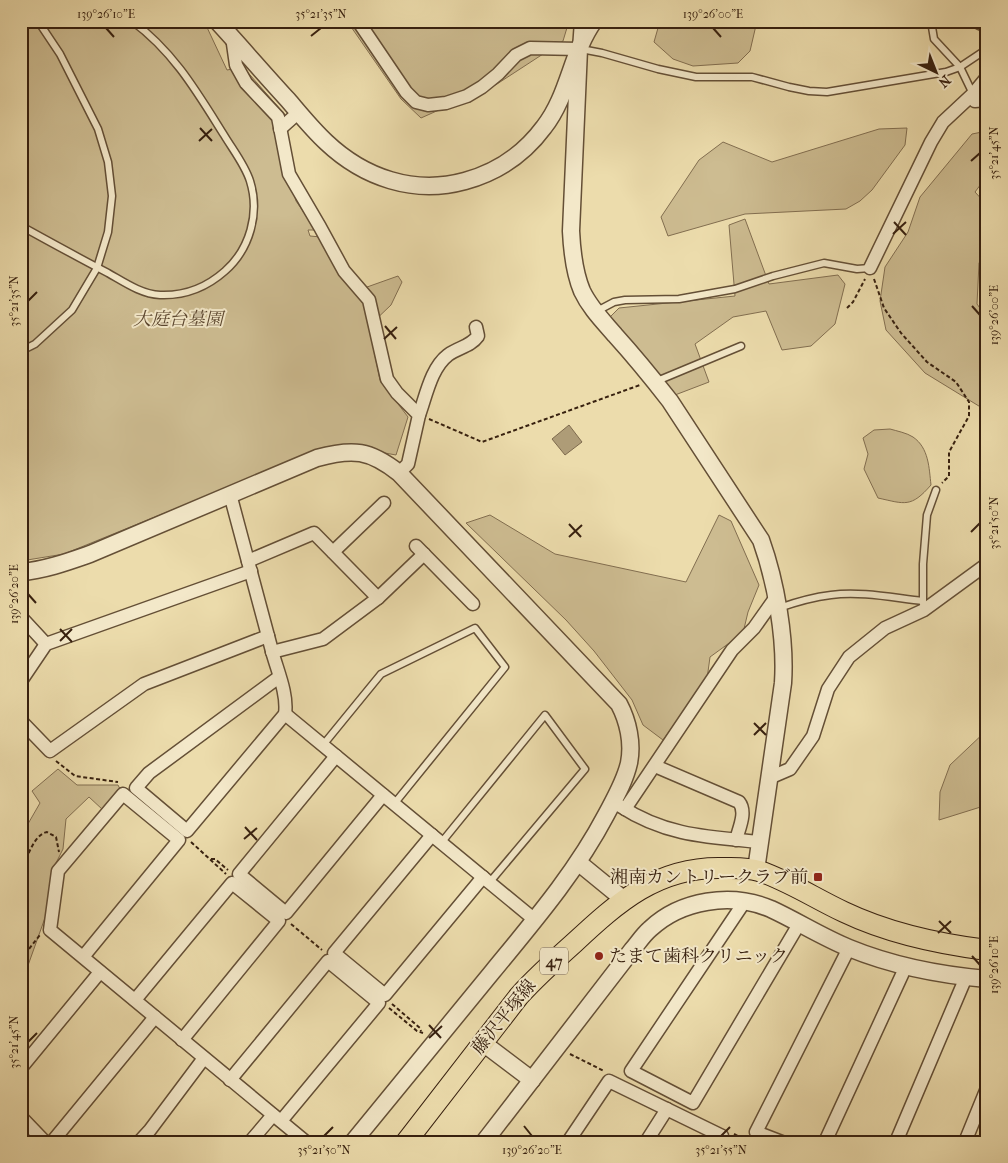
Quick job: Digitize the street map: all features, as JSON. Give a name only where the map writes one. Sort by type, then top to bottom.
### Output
[{"type":"main road","name":"藤沢平塚線","points":[[406,1142],[533,980],[623,899],[659,879],[685,871],[712,867],[756,870]]},
{"type":"main road","name":"47","points":[[756,870],[780,879],[845,913],[867,922],[927,939],[987,950]]},
{"type":"street","points":[[217,21],[326,142],[351,163],[378,177],[399,184],[416,186],[450,185],[479,178],[507,164],[528,147],[545,126],[558,105],[586,33],[594,21]]},
{"type":"street","points":[[358,21],[406,92],[416,102],[428,105],[446,103],[467,96],[498,74],[516,55],[530,48],[580,49]]},
{"type":"street","points":[[581,21],[571,208],[572,254],[576,274],[583,292],[595,312],[670,401],[761,540],[770,565],[782,637],[784,667],[756,870]]},
{"type":"street","points":[[980,21],[987,24]]},
{"type":"street","points":[[232,37],[236,65],[239,71],[246,83],[278,118],[289,174],[344,271],[369,300],[387,379],[397,393],[419,415]]},
{"type":"street","points":[[870,268],[931,142],[943,122],[973,94],[987,77]]},
{"type":"street","points":[[973,94],[975,101],[987,100]]},
{"type":"street","points":[[280,129],[299,112]]},
{"type":"street","points":[[399,474],[408,464],[419,415],[430,383],[440,364],[449,355],[474,342],[478,336],[476,327]]},
{"type":"street","points":[[21,572],[36,571],[72,560],[317,458],[340,452],[360,453],[375,457],[399,474],[619,704],[625,715],[628,728],[630,754],[619,805]]},
{"type":"street","points":[[230,494],[279,677],[286,705],[285,714],[187,831],[136,788],[149,773],[279,677]]},
{"type":"street","points":[[333,552],[384,503]]},
{"type":"street","points":[[21,681],[46,644],[249,566],[314,533],[378,598]]},
{"type":"street","points":[[272,652],[323,639],[378,598],[420,550],[473,604]]},
{"type":"street","points":[[769,778],[790,769],[813,736],[828,689],[848,657],[885,628],[924,606],[987,564]]},
{"type":"street","points":[[353,1142],[535,920],[619,805],[655,766],[732,650],[776,603]]},
{"type":"street","points":[[21,617],[46,644]]},
{"type":"street","points":[[21,721],[50,750],[144,684],[268,636]]},
{"type":"street","points":[[285,714],[535,920]]},
{"type":"street","points":[[336,756],[239,874],[286,913],[383,795]]},
{"type":"street","points":[[655,766],[739,802],[743,812],[736,840]]},
{"type":"street","points":[[83,957],[179,840],[123,794],[58,871],[50,929],[100,972],[306,1142]]},
{"type":"street","points":[[619,805],[640,818],[668,829],[697,836],[761,842]]},
{"type":"street","points":[[436,839],[334,953],[385,995],[486,880]]},
{"type":"street","points":[[579,862],[623,899]]},
{"type":"street","points":[[135,1000],[232,883],[279,921],[182,1040]]},
{"type":"street","points":[[484,1142],[650,929],[672,914],[696,904],[719,899],[745,901],[769,908],[849,948],[906,966],[987,979]]},
{"type":"street","points":[[745,901],[631,1071],[692,1103],[799,924]]},
{"type":"street","points":[[782,1142],[756,1132],[849,948]]},
{"type":"street","points":[[230,1080],[328,961],[379,1002],[277,1118],[250,1142]]},
{"type":"street","points":[[825,1142],[906,966]]},
{"type":"street","points":[[21,1068],[100,972]]},
{"type":"street","points":[[896,1142],[966,977]]},
{"type":"street","points":[[52,1142],[155,1017]]},
{"type":"street","points":[[483,1043],[532,1080]]},
{"type":"street","points":[[139,1142],[204,1058]]},
{"type":"street","points":[[568,1142],[609,1082],[722,1136],[718,1142]]},
{"type":"street","points":[[966,1142],[987,1088]]},
{"type":"street","points":[[646,1142],[667,1109]]},
{"type":"street","points":[[21,1117],[45,1142]]},
{"type":"lane","points":[[21,351],[34,344],[72,310],[97,268],[108,232],[112,196],[108,162],[93,121],[60,54],[38,21]]},
{"type":"lane","points":[[21,226],[97,268],[146,292],[159,295],[186,293],[218,278],[232,264],[244,247],[252,227],[254,207],[250,182],[241,163],[196,90],[171,55],[132,21]]},
{"type":"lane","points":[[931,21],[934,39],[960,67],[973,94]]},
{"type":"lane","points":[[580,49],[696,77],[752,77],[788,87],[827,92],[946,72],[960,67],[987,49]]},
{"type":"lane","points":[[595,312],[614,302],[625,300],[679,299],[736,289],[773,276],[824,263],[857,269],[870,268]]},
{"type":"lane","points":[[654,381],[741,346]]},
{"type":"lane","points":[[776,603],[851,594],[924,606],[922,564],[927,515],[936,490]]},
{"type":"lane","points":[[323,745],[381,674],[475,628],[505,667],[394,804]]},
{"type":"lane","points":[[436,839],[546,715],[586,768],[486,880]]},
{"type":"path","points":[[847,308],[853,302],[870,268]]},
{"type":"path","points":[[870,268],[884,308],[900,333],[927,362],[956,382],[969,402],[968,416],[949,452],[949,476],[936,490]]},
{"type":"path","points":[[419,415],[482,442],[654,381]]},
{"type":"path","points":[[50,750],[57,762],[75,776],[117,781],[123,786]]},
{"type":"path","points":[[21,871],[37,838],[42,833],[47,832],[53,833],[56,837],[62,867]]},
{"type":"path","points":[[211,859],[215,859],[231,873]]},
{"type":"path","points":[[21,959],[44,930],[50,929]]},
{"type":"path","points":[[390,1003],[420,1028],[421,1031]]},
{"type":"green space","name":"大庭台墓園","points":[[21,21],[204,21],[227,70],[243,67],[287,117],[275,126],[296,201],[316,230],[308,230],[310,236],[321,237],[353,292],[398,276],[402,282],[391,305],[369,326],[380,380],[408,417],[396,455],[346,446],[322,449],[64,554],[21,561]]},
{"type":"green space","points":[[347,21],[569,21],[563,41],[497,84],[421,118],[401,99]]},
{"type":"green space","points":[[660,21],[757,21],[750,51],[738,63],[693,66],[673,59],[654,42]]},
{"type":"green space","points":[[907,128],[905,145],[872,190],[860,201],[846,209],[745,214],[668,236],[661,217],[699,160],[723,142],[772,162],[879,129]]},
{"type":"green space","points":[[987,131],[987,176],[975,192],[987,205],[987,251],[979,263],[977,304],[987,318],[987,411],[925,373],[886,330],[880,301],[885,267],[908,232],[920,197],[972,134]]},
{"type":"green space","points":[[745,219],[769,284],[838,275],[845,284],[835,324],[811,346],[782,350],[766,311],[733,317],[695,344],[709,382],[675,395],[610,317],[619,308],[735,296],[729,225]]},
{"type":"green space","points":[[890,429],[913,437],[922,447],[927,459],[931,485],[913,501],[901,503],[878,498],[864,469],[868,454],[863,438],[874,430]]},
{"type":"green space","points":[[490,515],[555,554],[686,582],[719,515],[731,521],[759,585],[748,612],[743,633],[710,657],[707,679],[663,740],[643,725],[632,700],[594,651],[566,620],[466,523]]},
{"type":"green space","points":[[987,730],[987,805],[939,820],[940,792],[950,765]]},
{"type":"green space","points":[[58,769],[77,785],[118,785],[122,793],[103,810],[89,797],[66,819],[63,849],[52,871],[46,915],[26,971],[24,994],[21,997],[21,836],[40,803],[32,791]]},
{"type":"shaded area","points":[[569,425],[582,442],[565,455],[552,439]]},
{"type":"place","name":"湘南カントリークラブ前","points":[[818,877]]},
{"type":"place","name":"たまて歯科クリニック","points":[[599,956]]}]
